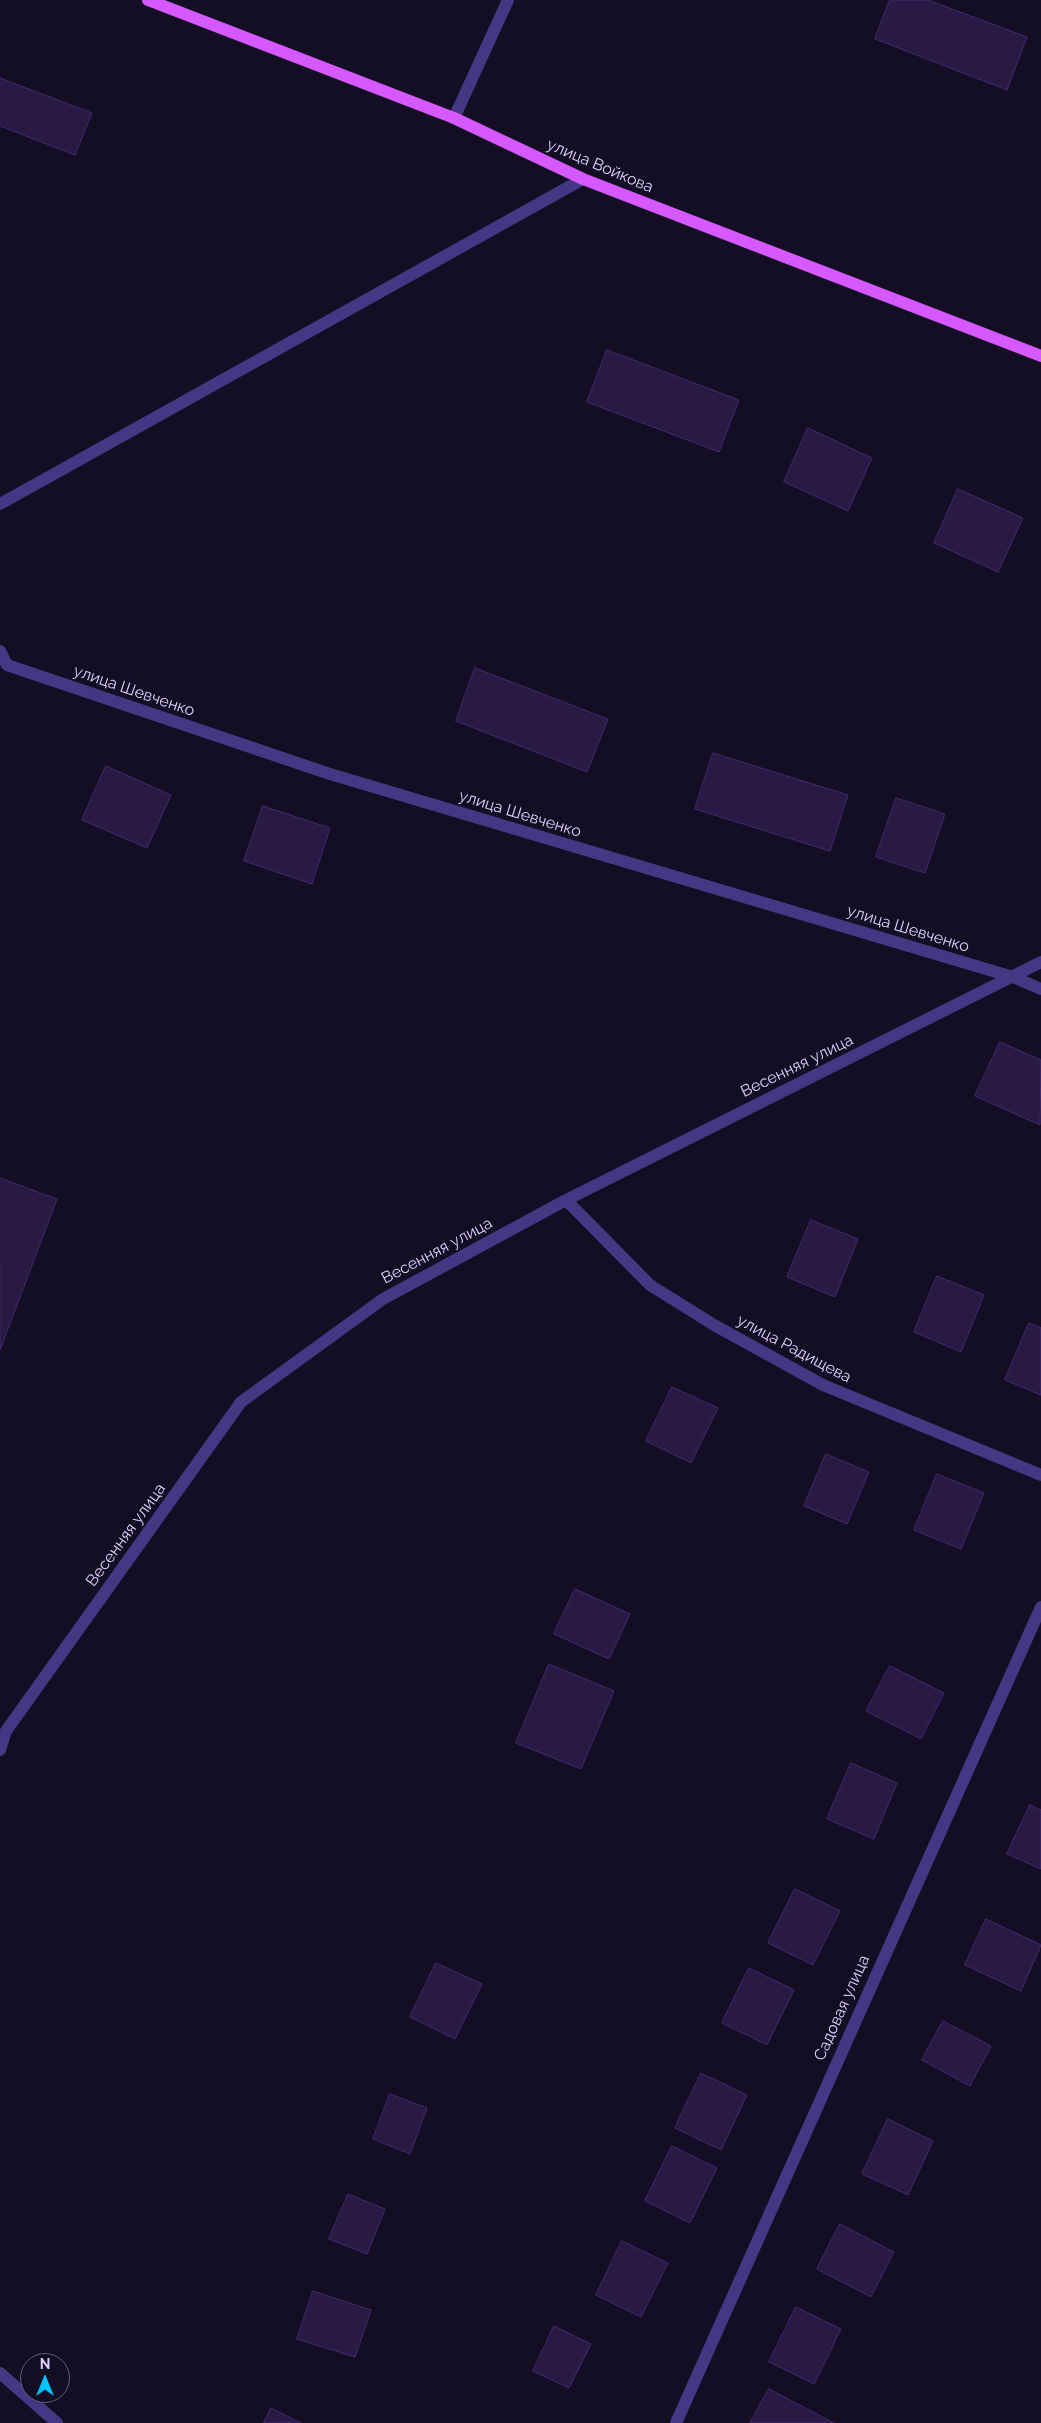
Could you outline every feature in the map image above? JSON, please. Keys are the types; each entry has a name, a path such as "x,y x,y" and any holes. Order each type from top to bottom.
{"main road":[{"name":"улица Войкова","path":"148,0 454,118 583,179 1041,356"}],"street":[{"path":"454,118 508,0"},
{"path":"0,504 583,179"},
{"name":"улица Шевченко","path":"0,651 7,665 330,774 1013,977 1041,989"},
{"name":"Весенняя улица","path":"0,1750 6,1731 241,1402 383,1299 566,1200 1041,962"},
{"name":"улица Радищева","path":"566,1200 650,1285 714,1325 823,1385 1041,1476"},
{"name":"Садовая улица","path":"676,2423 1041,1607"},
{"path":"0,2373 57,2423"}],"building":[{"path":"890,0 928,0 1027,37 1007,90 875,39"},
{"path":"0,78 92,113 75,155 0,126"},
{"path":"607,350 739,400 719,452 587,402"},
{"path":"808,428 872,458 848,511 784,482"},
{"path":"958,489 1023,518 998,572 934,543"},
{"path":"475,668 608,719 587,772 456,721"},
{"path":"713,753 848,795 830,851 695,809"},
{"path":"106,766 171,795 147,848 82,820"},
{"path":"896,798 945,814 925,873 876,857"},
{"path":"263,806 330,828 312,884 244,861"},
{"path":"1000,1042 1041,1060 1040,1125 975,1096"},
{"path":"0,1178 57,1199 0,1350"},
{"path":"811,1220 858,1239 835,1297 787,1277"},
{"path":"937,1276 984,1295 961,1352 914,1332"},
{"path":"1029,1323 1041,1328 1041,1395 1005,1380"},
{"path":"672,1387 718,1408 691,1463 646,1441"},
{"path":"826,1454 869,1472 847,1524 804,1506"},
{"path":"937,1474 984,1493 961,1549 914,1530"},
{"path":"575,1589 630,1614 609,1659 554,1634"},
{"path":"549,1664 614,1691 581,1769 516,1743"},
{"path":"890,1666 944,1693 921,1739 866,1711"},
{"path":"851,1763 897,1783 874,1839 827,1819"},
{"path":"1030,1805 1041,1810 1041,1869 1007,1854"},
{"path":"795,1889 840,1911 813,1965 768,1943"},
{"path":"986,1919 1041,1945 1021,1991 965,1965"},
{"path":"436,1963 482,1984 455,2039 410,2017"},
{"path":"749,1968 794,1990 767,2045 722,2023"},
{"path":"943,2021 991,2046 970,2086 922,2060"},
{"path":"701,2073 747,2095 721,2150 675,2128"},
{"path":"390,2094 427,2108 410,2154 373,2139"},
{"path":"888,2119 933,2141 908,2195 862,2174"},
{"path":"672,2146 717,2168 690,2223 645,2201"},
{"path":"348,2194 385,2209 367,2254 329,2239"},
{"path":"840,2224 894,2252 871,2297 817,2269"},
{"path":"622,2241 668,2263 641,2317 596,2295"},
{"path":"313,2291 371,2310 355,2357 297,2339"},
{"path":"796,2307 841,2329 814,2384 769,2362"},
{"path":"554,2326 591,2344 569,2388 533,2371"},
{"path":"769,2389 834,2423 750,2423"},
{"path":"271,2408 301,2423 264,2423"}]}
